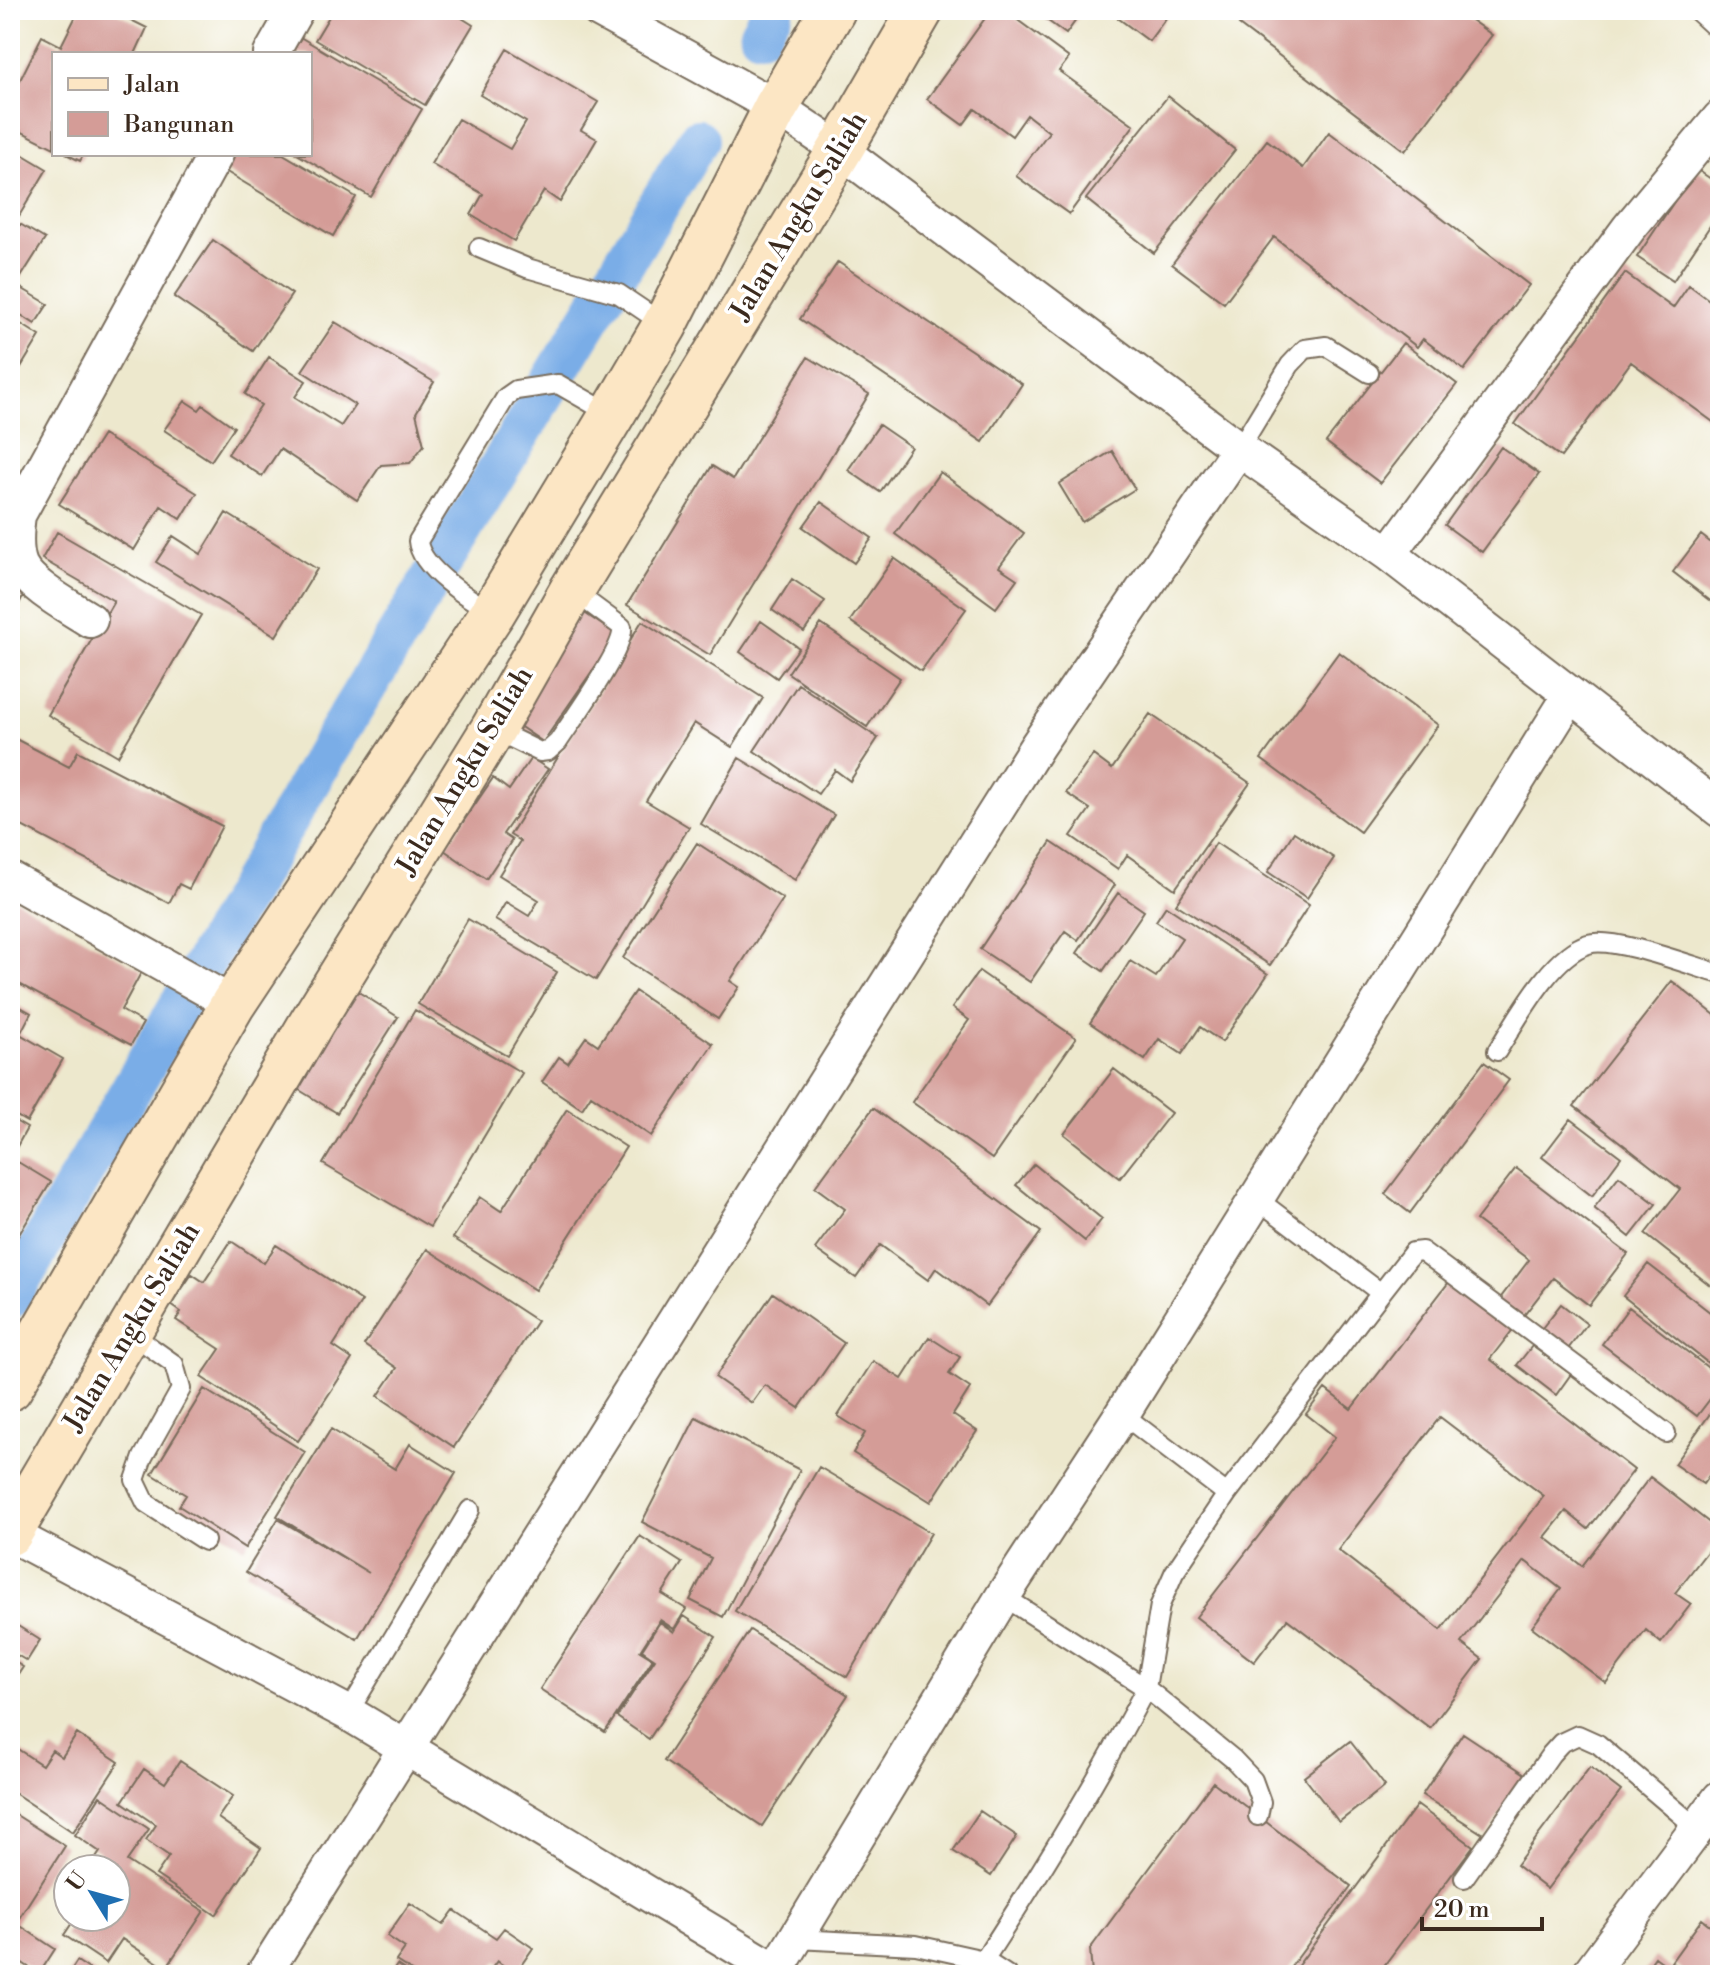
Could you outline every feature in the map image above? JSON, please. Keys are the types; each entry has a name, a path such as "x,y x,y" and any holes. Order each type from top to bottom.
{"main road":[{"path":"10,1388 226,1000 486,608 656,320 833,10"},
{"name":"Jalan Angku Saliah","path":"10,1533 312,1022 493,729 572,590 840,150 921,10"}],"street":[{"path":"272,52 296,10"},
{"path":"599,10 776,107 840,150 1239,449 1389,554 1720,810"},
{"path":"1389,554 1629,228 1720,118"},
{"path":"90,620 35,583 20,565 14,514 215,156"},
{"path":"263,1975 403,1748 1029,759 1239,449"},
{"path":"10,1533 348,1713 780,1973 796,1939 1003,1596 1122,1414 1570,696"},
{"path":"10,879 226,1000"},
{"path":"1588,1975 1720,1798"}],"lane":[{"path":"1696,10 1720,32"},
{"path":"479,248 527,268 619,294 656,320"},
{"path":"1239,449 1290,365 1305,349 1326,346 1369,373"},
{"path":"486,608 447,580 419,551 418,541 506,397 516,390 558,384 602,410"},
{"path":"493,729 540,752 548,751 558,742 609,662 623,637 622,627 572,590"},
{"path":"1497,1051 1564,957 1589,943 1616,945 1720,974"},
{"path":"1257,1199 1381,1293"},
{"path":"984,1960 1104,1769 1146,1688 1160,1605 1174,1573 1227,1494 1413,1252 1422,1251 1666,1433"},
{"path":"129,1332 174,1364 181,1389 143,1457 135,1480 146,1503 205,1541"},
{"path":"1122,1414 1227,1494"},
{"path":"348,1713 470,1510"},
{"path":"1003,1596 1146,1688 1233,1759 1253,1780 1261,1802 1258,1816"},
{"path":"1464,1878 1551,1754 1561,1743 1578,1735 1598,1744 1698,1829"},
{"path":"796,1939 916,1945 984,1960 1007,1975"}],"building":[{"path":"79,10 111,10 147,28 136,52 52,52 52,147 10,126 10,100 42,36 61,46"},
{"path":"333,10 449,10 473,25 425,105 315,40"},
{"path":"991,10 1004,10 1069,58 1059,71 1134,125 1069,214 1016,176 1049,132 1027,115 1012,136 975,109 963,125 927,99"},
{"path":"1033,10 1083,10 1066,34"},
{"path":"1107,10 1172,10 1149,41"},
{"path":"1250,10 1468,10 1464,15 1492,35 1405,151 1239,25"},
{"path":"300,37 422,109 371,197 300,156 312,156 312,52 291,52"},
{"path":"507,49 598,102 581,130 597,139 560,202 544,191 514,241 471,215 483,194 431,164 458,119 510,149 526,122 480,95"},
{"path":"1168,96 1235,150 1154,253 1086,199"},
{"path":"1329,132 1529,285 1464,370 1423,339 1417,347 1274,237 1224,303 1172,264 1267,140 1303,168"},
{"path":"10,147 47,169 19,216 10,211"},
{"path":"221,156 286,156 356,197 333,236 215,165"},
{"path":"1696,169 1720,185 1720,211 1673,281 1637,257"},
{"path":"20,224 45,239 16,285 48,304 35,324 10,308 10,241"},
{"path":"213,240 292,294 253,351 174,297"},
{"path":"838,262 1022,384 983,442 800,319"},
{"path":"1625,273 1673,308 1689,285 1720,308 1720,427 1631,362 1561,457 1515,424"},
{"path":"10,317 40,336 10,385"},
{"path":"335,322 434,382 416,413 424,445 410,463 381,465 357,500 280,449 262,476 228,454 261,405 245,394 269,357 306,381 295,397 341,426 355,405 302,371"},
{"path":"1403,343 1457,384 1380,483 1326,442"},
{"path":"808,357 869,394 710,655 627,605 712,466 733,479"},
{"path":"185,401 199,410 203,405 234,427 211,461 164,430"},
{"path":"879,425 911,447 880,492 848,470"},
{"path":"103,435 197,493 181,519 161,506 134,550 59,504"},
{"path":"1501,447 1539,474 1482,552 1445,525"},
{"path":"1112,451 1135,489 1082,522 1059,484"},
{"path":"940,472 1024,533 999,567 1017,579 996,608 895,534"},
{"path":"821,502 872,538 854,563 803,527"},
{"path":"226,513 317,569 276,636 156,562 173,536 201,554"},
{"path":"57,532 201,615 118,756 48,715 114,601 42,559"},
{"path":"1701,535 1720,550 1720,594 1713,603 1673,572"},
{"path":"894,558 966,609 921,671 850,621"},
{"path":"10,579 27,588 13,616 19,619 10,636"},
{"path":"792,579 825,601 804,632 772,610"},
{"path":"580,610 617,635 543,742 506,717"},
{"path":"642,621 763,698 732,747 694,723 646,801 689,827 596,980 495,920 506,902 529,916 539,900 499,875 520,841 510,835"},
{"path":"761,621 799,648 777,678 740,652"},
{"path":"821,624 900,678 867,727 788,673"},
{"path":"1339,652 1438,725 1360,832 1261,759"},
{"path":"798,684 878,738 850,781 835,770 818,794 754,751"},
{"path":"1150,714 1250,783 1175,889 1127,855 1118,869 1071,836 1090,809 1066,793 1093,755 1112,769"},
{"path":"10,736 69,767 78,751 222,826 189,889 179,884 169,903 10,820"},
{"path":"531,758 548,769 503,834 512,840 486,879 444,850 493,778 509,790"},
{"path":"739,758 834,815 795,880 701,824"},
{"path":"1294,832 1334,858 1307,898 1268,872"},
{"path":"1051,842 1115,885 1078,940 1065,931 1030,982 980,949"},
{"path":"697,843 783,899 730,981 739,987 718,1019 623,958"},
{"path":"1216,843 1309,905 1270,965 1176,904"},
{"path":"1118,893 1144,911 1103,971 1077,953"},
{"path":"10,897 142,971 121,1010 143,1023 131,1045 10,979"},
{"path":"1166,906 1268,974 1222,1042 1200,1027 1182,1054 1159,1039 1145,1060 1090,1023 1130,961 1156,977 1182,938 1156,921"},
{"path":"468,919 557,972 507,1056 418,1004"},
{"path":"979,971 1076,1038 992,1159 912,1102 969,1020 952,1008"},
{"path":"1672,981 1720,1019 1720,1293 1645,1234 1680,1189 1574,1106"},
{"path":"357,991 398,1017 337,1113 296,1088"},
{"path":"635,991 713,1044 651,1136 591,1095 582,1109 542,1082 559,1057 568,1063 586,1037 598,1045"},
{"path":"10,1001 31,1013 20,1034 63,1059 27,1122 10,1112"},
{"path":"415,1010 522,1073 430,1227 323,1164"},
{"path":"1484,1062 1509,1080 1410,1213 1385,1194"},
{"path":"1114,1069 1171,1113 1120,1178 1064,1134"},
{"path":"873,1108 1041,1232 987,1306 936,1268 928,1280 880,1245 856,1278 815,1249 845,1209 815,1187"},
{"path":"567,1109 626,1147 535,1290 453,1238 480,1197 501,1211"},
{"path":"10,1118 27,1128 10,1159"},
{"path":"1571,1119 1621,1157 1592,1196 1542,1157"},
{"path":"18,1162 51,1182 15,1241 10,1239 10,1175"},
{"path":"1034,1164 1102,1219 1085,1241 1016,1185"},
{"path":"1516,1168 1628,1254 1589,1305 1553,1278 1490,1359 1634,1470 1588,1529 1566,1511 1545,1537 1582,1566 1650,1477 1720,1531 1720,1535 1675,1593 1691,1604 1661,1643 1646,1630 1606,1683 1532,1627 1561,1589 1525,1561 1461,1643 1482,1659 1430,1728 1287,1619 1254,1662 1196,1617 1335,1437 1306,1414 1325,1389 1351,1409 1449,1282 1489,1313 1529,1260 1476,1220","holes":["1440,1417 1544,1496 1441,1630 1338,1550"]},
{"path":"1619,1176 1656,1204 1630,1237 1594,1208"},
{"path":"231,1241 264,1263 276,1245 362,1301 333,1346 352,1359 298,1441 201,1377 220,1349 176,1320 181,1312 171,1305 192,1274 204,1282"},
{"path":"427,1249 537,1321 454,1447 378,1396 397,1368 364,1345"},
{"path":"1648,1264 1720,1320 1720,1348 1708,1363 1623,1296"},
{"path":"773,1293 844,1343 799,1408 765,1385 752,1403 715,1377"},
{"path":"1561,1304 1587,1324 1565,1353 1539,1332"},
{"path":"1629,1307 1720,1377 1720,1386 1697,1416 1602,1344"},
{"path":"929,1337 960,1357 949,1374 970,1388 953,1415 977,1431 931,1502 853,1453 865,1433 838,1416 873,1361 902,1379"},
{"path":"1532,1346 1571,1374 1556,1395 1517,1365"},
{"path":"204,1389 305,1452 245,1548 179,1506 186,1495 152,1474"},
{"path":"1712,1411 1720,1417 1720,1460 1703,1484 1674,1464"},
{"path":"696,1417 800,1470 723,1617 690,1600 711,1558 642,1522"},
{"path":"331,1429 395,1469 410,1444 456,1473 357,1639 246,1572 278,1519 369,1573 277,1516"},
{"path":"819,1467 931,1533 847,1677 735,1611"},
{"path":"640,1536 682,1563 662,1594 686,1609 674,1629 660,1620 640,1651 653,1659 605,1732 540,1689"},
{"path":"684,1616 716,1637 649,1739 617,1717 655,1659 642,1650 660,1622 674,1632"},
{"path":"10,1621 40,1640 27,1661 10,1651"},
{"path":"750,1630 848,1695 762,1826 664,1761"},
{"path":"10,1659 23,1667 10,1687"},
{"path":"1463,1733 1525,1774 1486,1836 1422,1795"},
{"path":"77,1734 119,1762 73,1832 10,1790 10,1744 42,1765 52,1750 62,1757"},
{"path":"1350,1741 1385,1786 1339,1822 1304,1777"},
{"path":"180,1761 233,1796 218,1818 261,1848 216,1915 156,1875 169,1856 146,1840 156,1825 122,1802 144,1769 165,1783"},
{"path":"1590,1767 1621,1791 1547,1889 1516,1865"},
{"path":"1213,1782 1351,1886 1285,1975 1092,1975 1090,1949"},
{"path":"100,1796 149,1829 132,1854 99,1853 75,1835"},
{"path":"1417,1805 1473,1846 1377,1975 1291,1975"},
{"path":"10,1811 65,1846 61,1853 52,1853 52,1866 16,1923 55,1949 39,1974 15,1958 10,1965"},
{"path":"980,1811 1017,1836 991,1876 953,1851"},
{"path":"132,1864 204,1911 166,1968 122,1939 106,1963 64,1935 132,1933"},
{"path":"410,1903 443,1925 454,1910 496,1938 504,1928 533,1948 515,1974 497,1961 487,1975 418,1975 396,1961 405,1948 387,1936"},
{"path":"1702,1919 1720,1933 1720,1975 1689,1975 1671,1962"},
{"path":"1655,1957 1680,1975 1642,1975"},
{"path":"77,1961 98,1975 68,1975"},
{"path":"397,1965 412,1975 390,1975"}],"waterway":[{"path":"760,33 773,10"},
{"path":"10,1298 332,743 698,140"}]}
